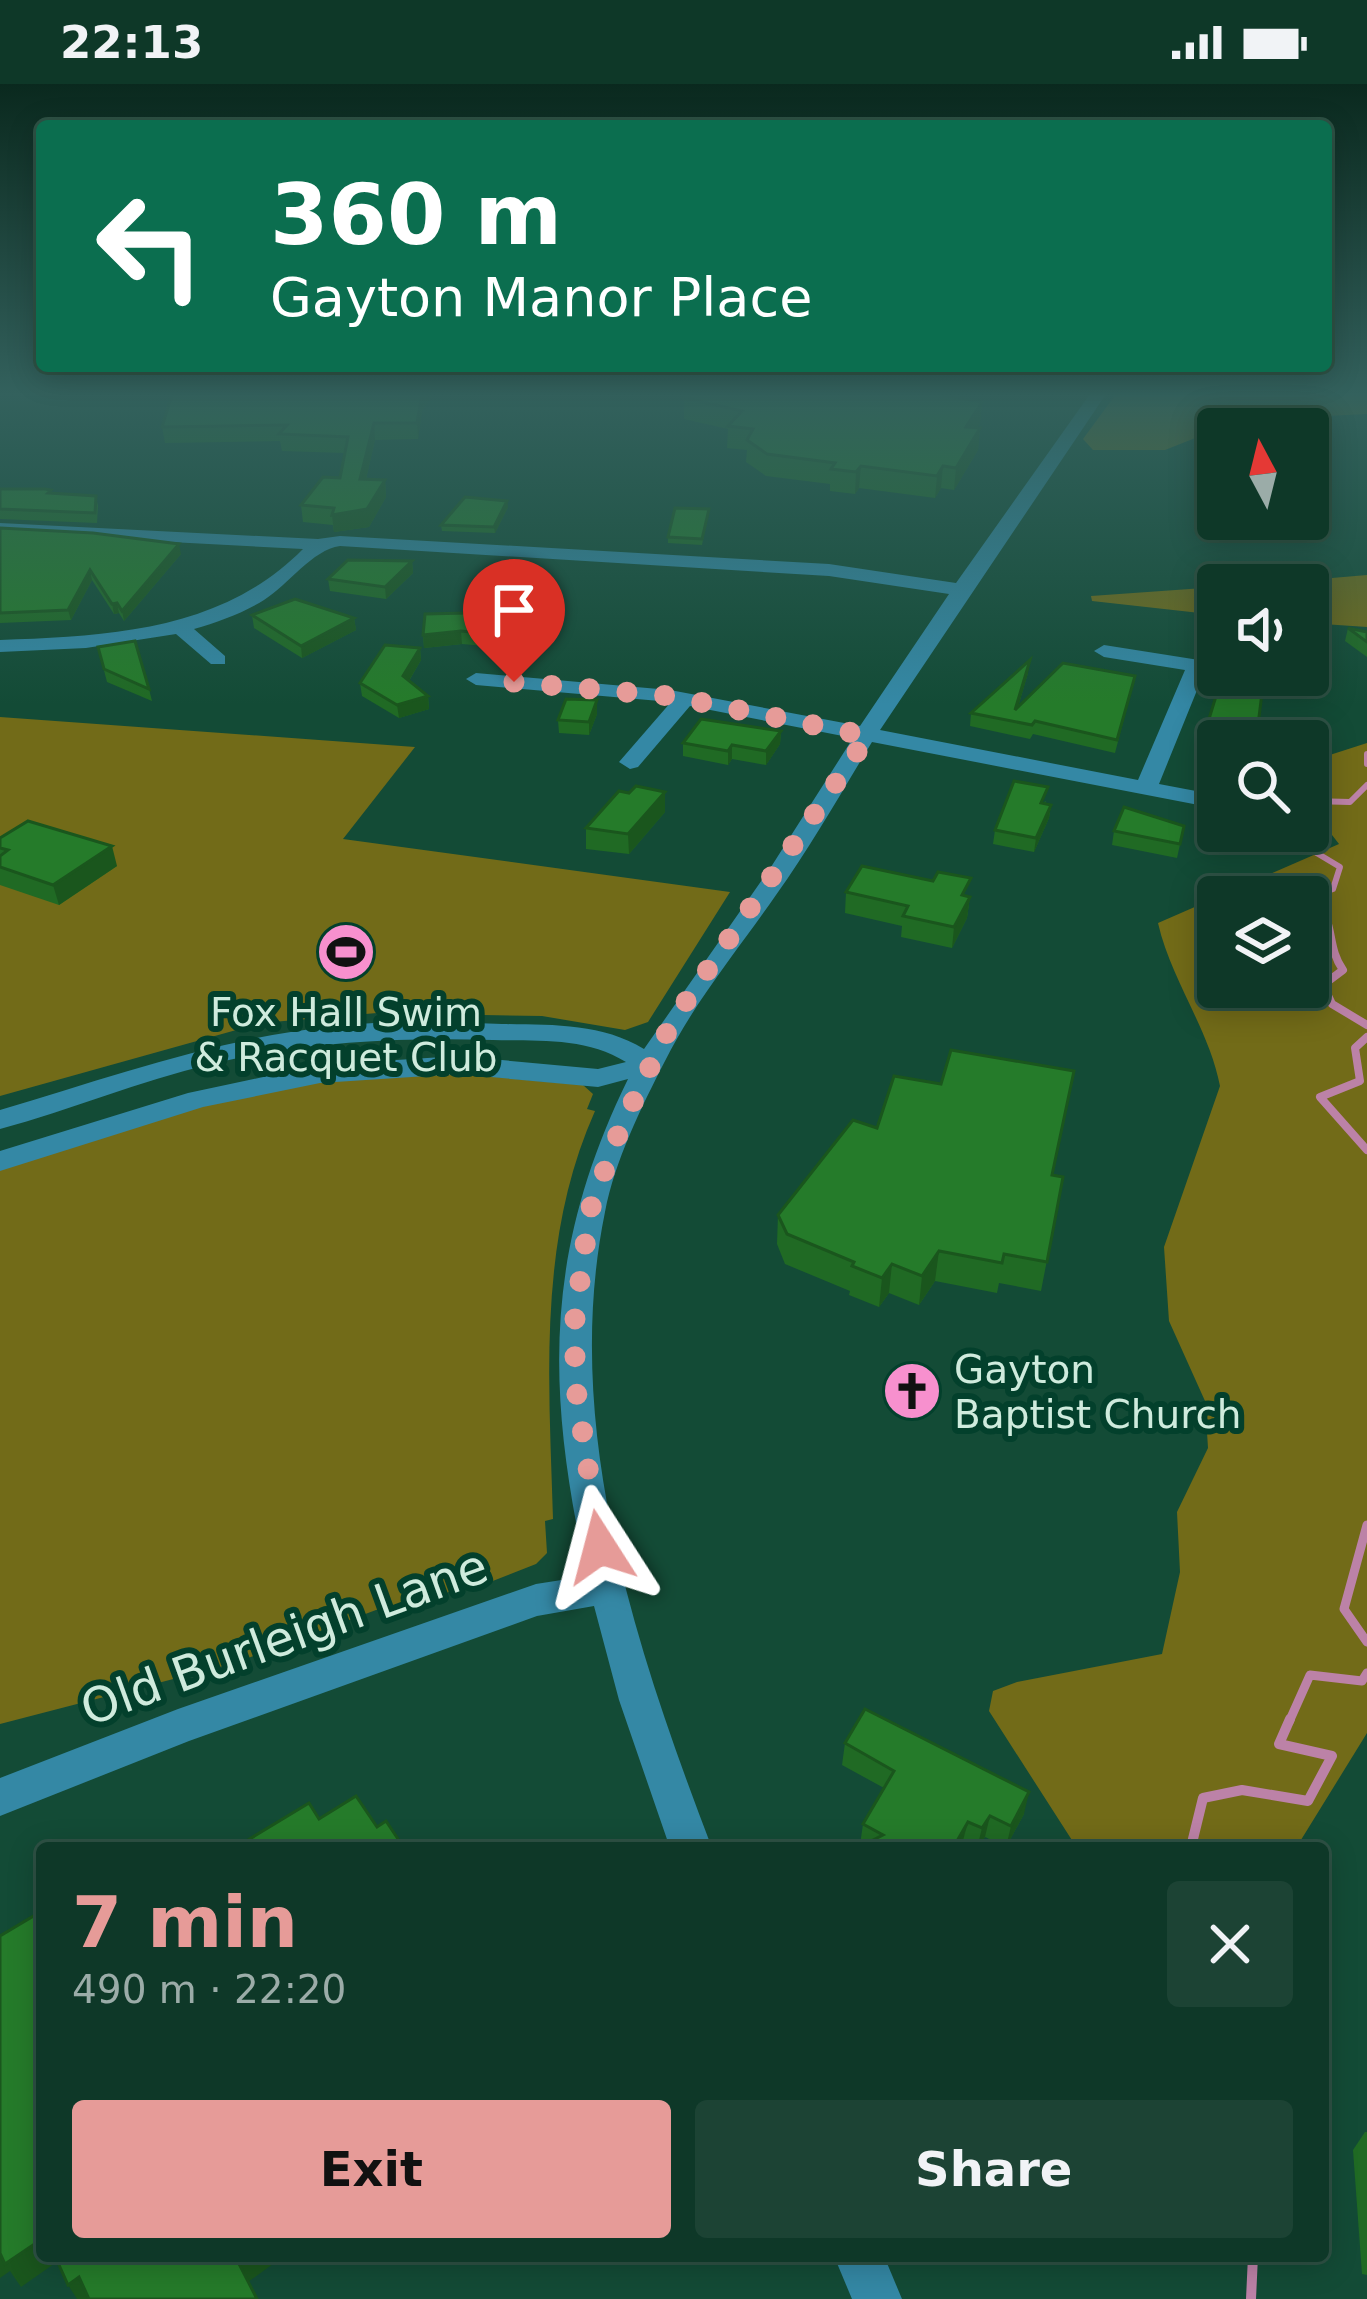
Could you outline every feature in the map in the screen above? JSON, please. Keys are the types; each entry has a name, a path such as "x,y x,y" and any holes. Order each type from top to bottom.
{"street":[{"path":"690,1842 639,1704 606,1589 575,1382 575,1317 590,1210 672,1022 1027,497"},
{"path":"0,528 318,544 331,550 830,580 960,595"},
{"path":"0,646 88,643 180,627 268,593 289,578 318,544"},
{"path":"180,627 218,660"},
{"path":"1104,652 1197,665"},
{"path":"476,679 686,699 1197,798"},
{"path":"1146,788 1197,688"},
{"path":"630,762 686,699"},
{"path":"0,1120 205,1057 325,1036 400,1029 565,1034 610,1040 650,1064"},
{"path":"0,1161 199,1099 320,1074 458,1066 598,1078 650,1064"},
{"name":"Old Burleigh Lane","path":"0,1797 178,1727 536,1600 606,1589"},
{"path":"863,2262 878,2299"}],"shaded area":[{"path":"1367,575 1367,627 1329,624 1329,578"},
{"path":"1197,588 1197,613 1092,601 1091,596"},
{"name":"Fox Hall Swim & Racquet Club","path":"0,717 415,747 343,839 730,892 648,1022 625,1030 542,1016 377,1013 261,1023 0,1096"},
{"path":"1367,743 1367,1733 1300,1842 1073,1842 989,1711 993,1691 1017,1682 1162,1654 1180,1572 1177,1512 1208,1448 1205,1401 1169,1321 1164,1247 1220,1086 1208,1044 1158,923 1197,906 1197,1008 1329,1008 1329,876 1266,876 1339,844 1329,831 1329,755"},
{"path":"430,1071 583,1085 593,1094 587,1109 595,1111 576,1160 555,1261 549,1364 553,1519 545,1521 547,1553 536,1564 480,1586 481,1566 447,1593 376,1610 235,1663 0,1724 0,1167 197,1104 310,1081"}],"building":[{"path":"0,497 96,497 95,513 0,509"},
{"path":"307,497 374,497 367,509 332,515 334,508 301,505"},
{"path":"465,497 507,501 494,527 441,525"},
{"path":"675,508 709,509 702,539 668,537"},
{"path":"0,528 179,544 122,611 90,570 68,610 0,613"},
{"path":"348,560 412,561 385,587 328,579"},
{"path":"295,599 354,618 301,646 252,615"},
{"path":"552,611 540,639 461,631 423,635 425,614"},
{"path":"1348,628 1367,632 1367,642"},
{"path":"135,641 149,689 104,669 98,647"},
{"path":"385,645 420,648 403,676 428,696 397,705 360,683"},
{"path":"1030,660 1015,710 1063,663 1135,676 1117,740 1035,721 1032,725 971,713"},
{"path":"1216,696 1262,696 1259,720 1209,720"},
{"path":"566,699 597,700 589,722 558,720"},
{"path":"701,719 781,731 766,751 732,745 728,751 683,743"},
{"path":"1014,781 1048,787 1041,803 1051,805 1036,838 995,830"},
{"path":"636,786 665,792 628,834 586,828 619,791 629,793"},
{"path":"1124,807 1184,826 1180,844 1114,831"},
{"path":"28,821 112,846 53,885 0,867 0,856 8,850 0,848 0,838"},
{"path":"862,866 933,881 938,872 971,878 962,895 970,897 954,927 903,916 908,906 846,892"},
{"path":"951,1050 1074,1071 1052,1175 1063,1177 1047,1262 1004,1254 1002,1263 939,1251 922,1276 892,1264 882,1278 787,1234 778,1215 853,1120 877,1128 894,1076 941,1084"},
{"path":"865,1709 1029,1792 1011,1826 990,1816 982,1828 968,1822 956,1842 869,1842 883,1835 863,1824 894,1771 845,1743"},
{"path":"356,1796 377,1827 386,1821 400,1842 245,1842 309,1803 319,1819"},
{"path":"36,1915 36,2243 5,2264 0,2253 0,1936"},
{"path":"58,2262 238,2262 257,2299 89,2299 79,2277 68,2285"}],"waterway":[{"path":"1367,754 1367,764"},
{"path":"1329,801 1350,802 1367,785"},
{"path":"1315,852 1340,867 1329,890"},
{"path":"1329,928 1343,970 1329,980"},
{"path":"1329,998 1367,1025"},
{"path":"1367,1037 1355,1048 1360,1081 1320,1097 1367,1150"},
{"path":"1367,1525 1344,1609 1367,1642"},
{"path":"1289,1722 1310,1675 1362,1681 1367,1673"},
{"path":"1192,1842 1203,1798 1242,1790 1308,1801 1332,1756 1279,1744 1290,1719"},
{"path":"1251,2299 1253,2262"}],"place":[{"name":"Fox Hall Swim & Racquet Club","path":"346,952"},
{"name":"Gayton Baptist Church","path":"912,1391"}],"route":[{"path":"514,682 670,696 868,736 672,1022 621,1127 590,1210 575,1317 575,1382 600,1547"}]}
